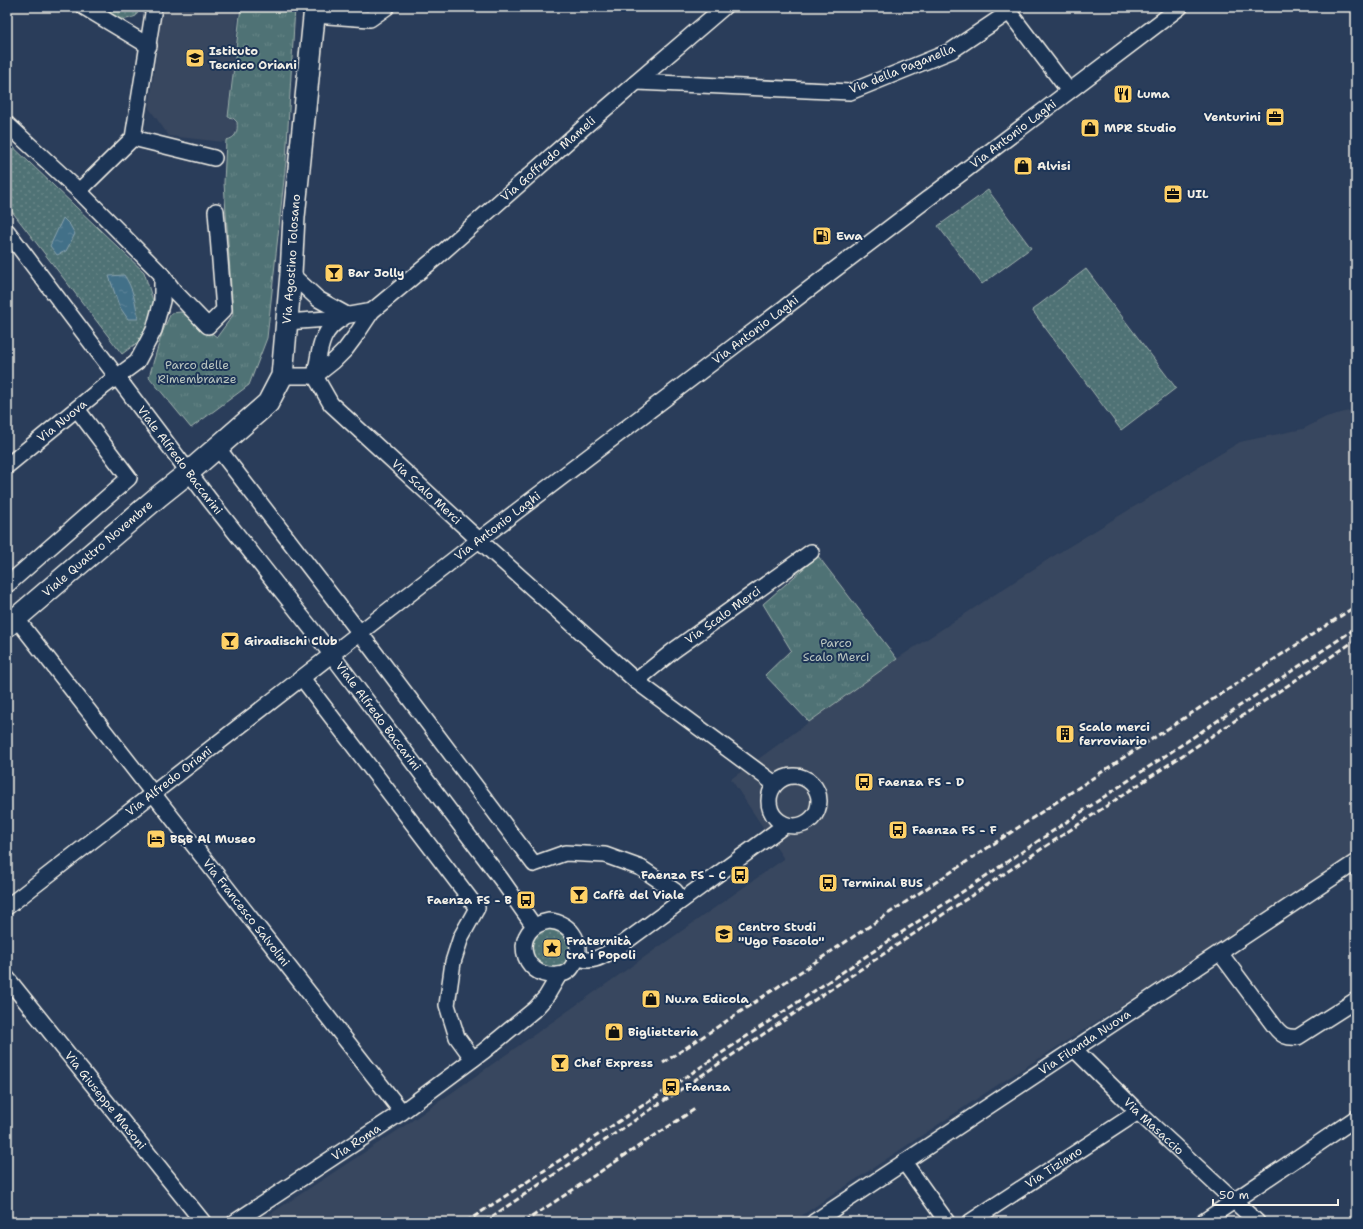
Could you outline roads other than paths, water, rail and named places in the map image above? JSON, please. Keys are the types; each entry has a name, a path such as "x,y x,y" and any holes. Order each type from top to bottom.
{"main road":[{"name":"Via Agostino Tolosano","path":"188,472 268,403 282,376 292,274 299,166 315,11"},
{"name":"Viale Quattro Novembre","path":"11,622 188,472"}],"street":[{"path":"84,7 149,46"},
{"path":"80,192 133,138 149,46 154,7"},
{"path":"315,11 370,19 387,7"},
{"name":"Via Goffredo Mameli","path":"315,376 345,350 372,311 437,257 583,128 724,7"},
{"name":"Via Antonio Laghi","path":"332,655 479,540 1180,7"},
{"name":"Via della Paganella","path":"637,82 850,92 951,51 1008,12 1069,91"},
{"path":"7,124 80,192 162,275 174,291 208,326 224,310 216,211"},
{"path":"133,138 214,158"},
{"name":"Viale Alfredo Baccarini","path":"7,230 188,472 332,655 501,879 535,927"},
{"path":"292,274 318,298 347,315"},
{"path":"117,377 136,362 154,330 162,302 162,275"},
{"path":"287,322 320,320 372,311"},
{"path":"282,376 315,376 323,341 327,331 333,323 347,315"},
{"name":"Via Scalo Merci","path":"315,376 331,404 636,681 775,784"},
{"name":"Via Nuova","path":"7,466 117,377"},
{"path":"7,585 129,478 76,409"},
{"path":"217,448 360,633 534,864 565,853 605,855 641,868 675,891 682,900"},
{"name":"Via Scalo Merci","path":"636,681 673,650 811,552"},
{"name":"Via Francesco Salvolini","path":"11,622 153,794 402,1112"},
{"name":"Via Alfredo Oriani","path":"7,907 332,655"},
{"path":"302,678 477,908 462,937 453,962 448,1005 457,1037 473,1059"},
{"path":"790,776 798,776 807,779 813,784 818,792 818,808 814,816 801,826 793,827 785,825 775,818 769,807 768,799 775,784 790,776"},
{"path":"577,957 585,961 600,958 617,948 785,825"},
{"name":"Via Filanda Nuova","path":"814,1222 1356,862"},
{"path":"555,922 560,923 569,928 574,935 578,949 577,957 570,970 553,976 537,971 529,964 524,952 524,945 535,927 555,922"},
{"path":"1220,953 1275,1027 1281,1034 1289,1037 1298,1037 1356,1000"},
{"name":"Via Roma","path":"235,1222 402,1112 473,1059 534,1009 546,997 559,975"},
{"name":"Via Giuseppe Masoni","path":"7,978 203,1222"},
{"name":"Via Masaccio","path":"1074,1049 1138,1112 1258,1222"},
{"name":"Via Tiziano","path":"970,1222 1138,1112"},
{"path":"1203,1222 1356,1118"},
{"path":"904,1162 947,1222"}],"water":[{"path":"63,218 70,225 75,234 66,251 57,255 50,246"},
{"path":"124,275 134,296 138,319 128,319 119,306 109,276"}],"railway":[{"path":"663,1063 1126,756 1356,606"},
{"path":"466,1222 677,1083 1356,628"},
{"path":"484,1222 1356,640"},
{"path":"524,1222 695,1109"}],"place":[{"name":"Istituto Tecnico Oriani","path":"195,58"},
{"name":"Luma","path":"1123,94"},
{"name":"Venturini","path":"1275,117"},
{"name":"MPR Studio","path":"1090,128"},
{"name":"Alvisi","path":"1023,166"},
{"name":"UIL","path":"1173,194"},
{"name":"Ewa","path":"822,236"},
{"name":"Bar Jolly","path":"334,273"},
{"name":"Giradischi Club","path":"230,641"},
{"name":"Scalo merci ferroviario","path":"1065,734"},
{"name":"Faenza FS - D","path":"864,782"},
{"name":"Faenza FS - F","path":"898,830"},
{"name":"B&B Al Museo","path":"156,839"},
{"name":"Faenza FS - C","path":"740,875"},
{"name":"Terminal BUS","path":"828,883"},
{"name":"Caffè del Viale","path":"579,895"},
{"name":"Faenza FS - B","path":"526,900"},
{"name":"Centro Studi \"Ugo Foscolo\"","path":"724,934"},
{"name":"Fraternità tra i Popoli","path":"552,948"},
{"name":"Nu.ra Edicola","path":"651,999"},
{"name":"Biglietteria","path":"614,1032"},
{"name":"Chef Express","path":"560,1063"},
{"name":"Faenza","path":"671,1087"}],"park label":[{"name":"Parco delle Rimembranze","path":"197,372"},
{"name":"Parco Scalo Merci","path":"836,650"}]}
